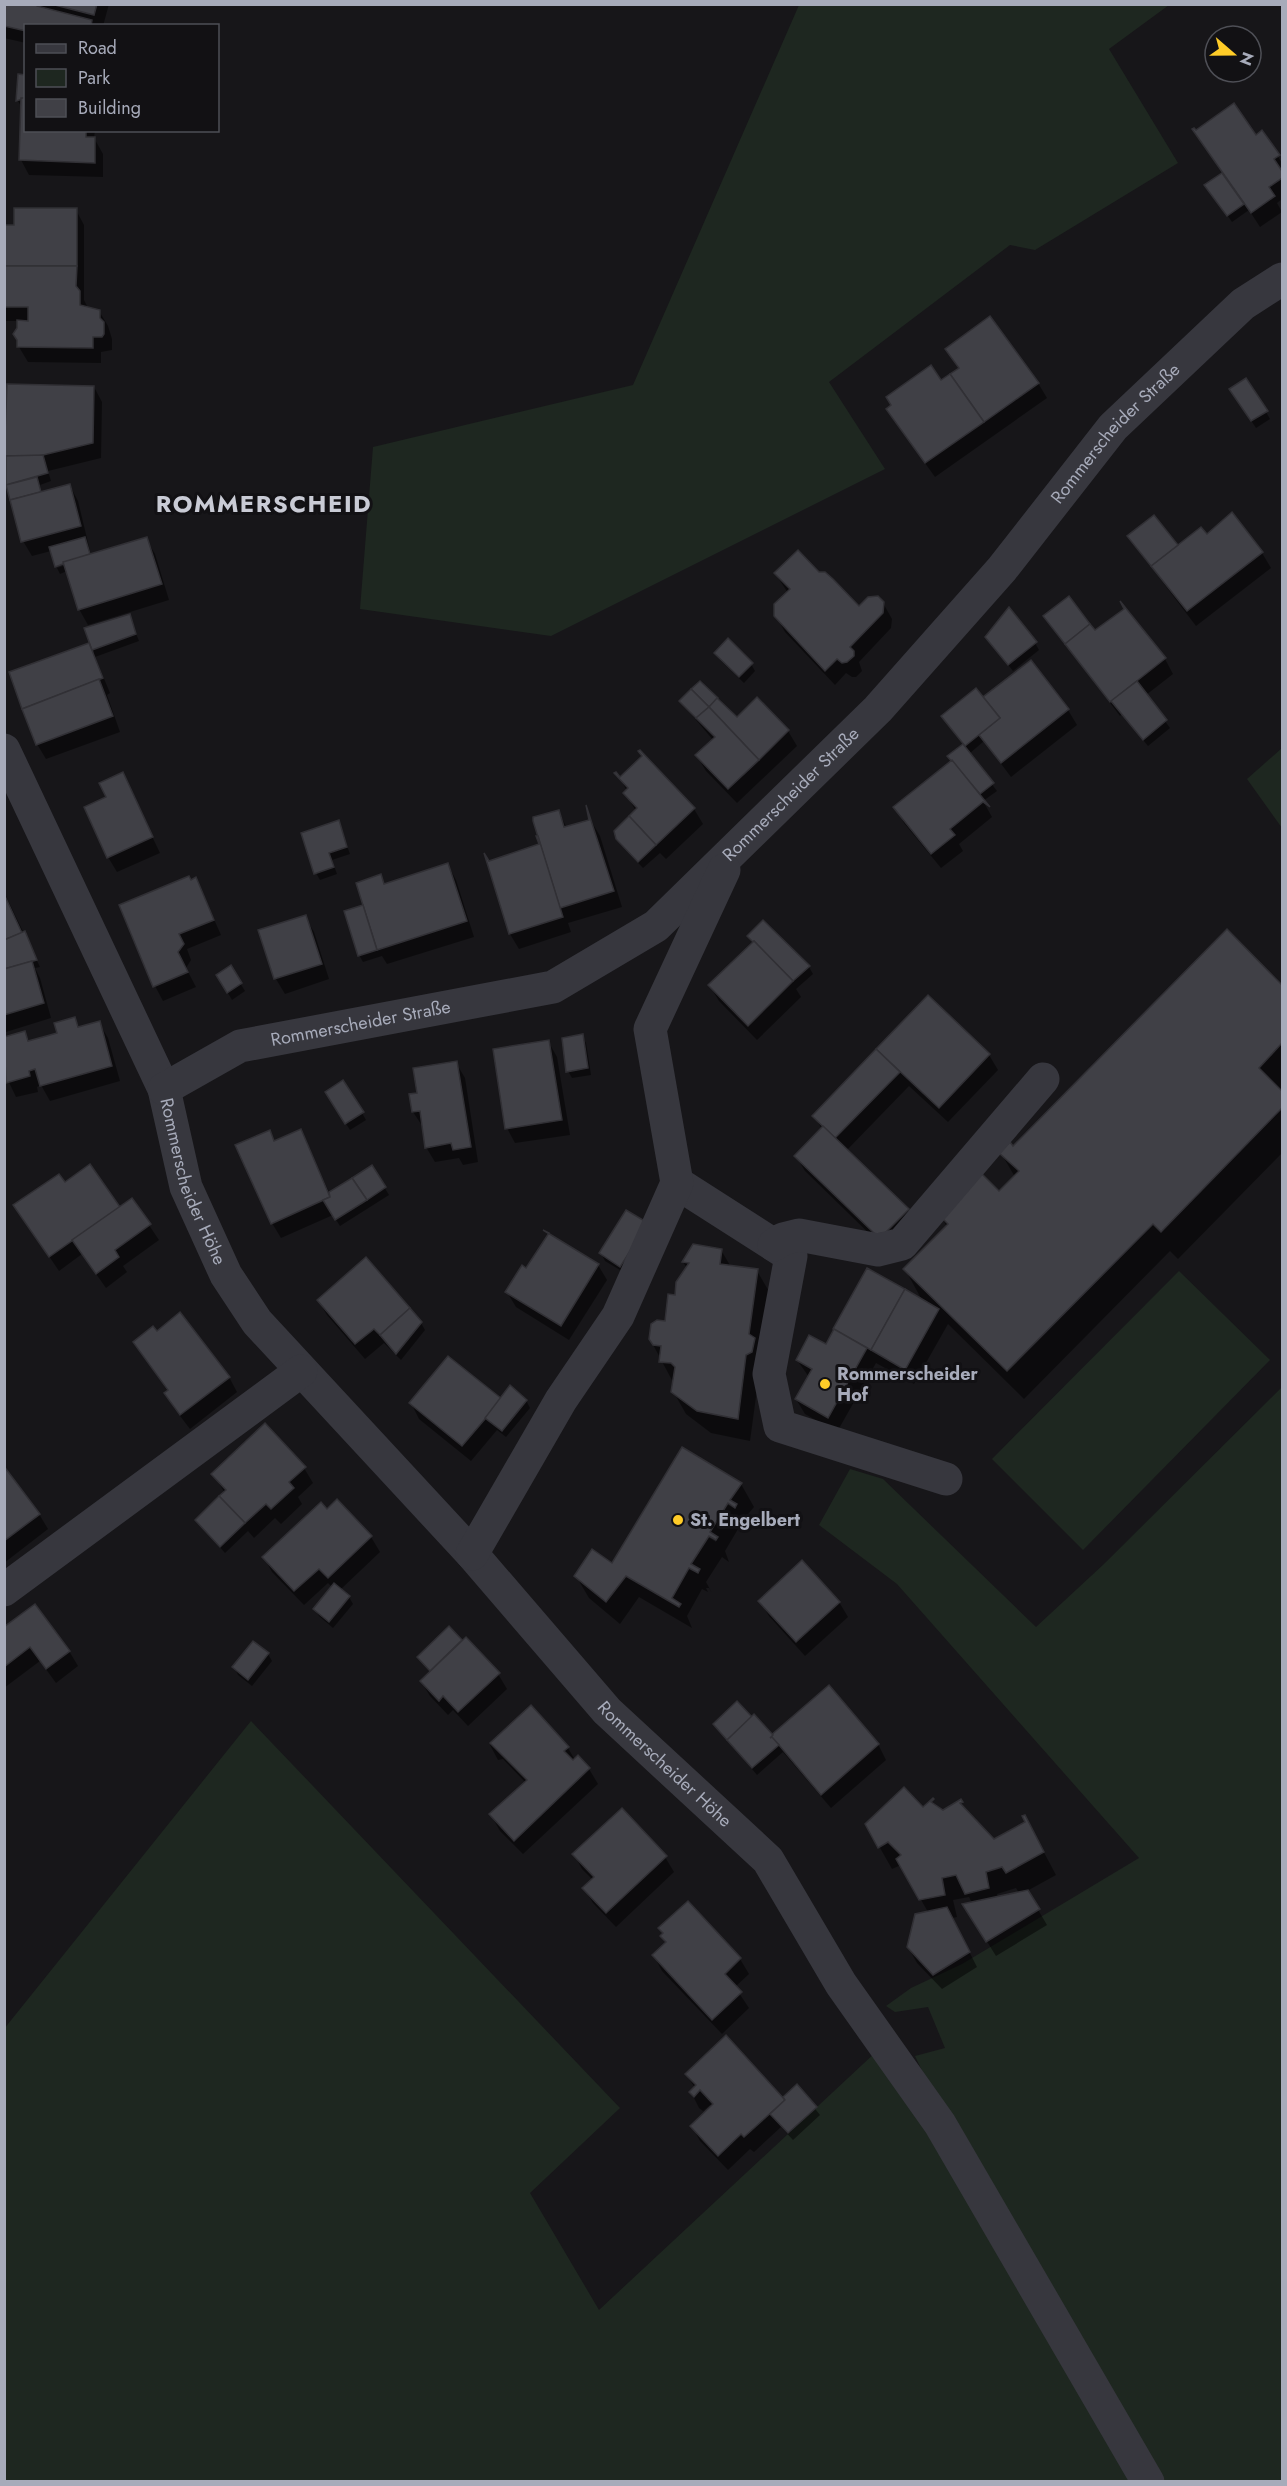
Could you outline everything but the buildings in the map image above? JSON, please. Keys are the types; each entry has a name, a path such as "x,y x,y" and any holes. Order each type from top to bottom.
{"street":[{"name":"Rommerscheider Straße","path":"164,1089 240,1046 553,987 656,926 878,709 1002,569 1113,427 1243,304 1282,279"},
{"name":"Rommerscheider Höhe","path":"4,750 164,1089 186,1187 226,1275 257,1322 472,1554 607,1711 768,1860 841,1984 940,2124 1148,2481"},
{"path":"472,1554 561,1400 618,1316 677,1183 650,1029 731,853"},
{"path":"774,1245 783,1239 799,1235 878,1251 902,1244 1043,1079"},
{"path":"677,1183 791,1256 770,1374 780,1426 946,1479"},
{"path":"4,1590 301,1371"}],"green space":[{"path":"799,5 1169,5 1109,49 1178,163 1035,250 1010,245 829,382 885,469 551,636 360,609 373,447 633,385"},
{"path":"1282,748 1282,828 1247,779"},
{"path":"1179,1271 1270,1360 1083,1550 992,1459"},
{"path":"1282,1387 1282,2481 1165,2481 937,2102 915,2056 945,2048 928,2007 895,2012 886,2006 911,1988 962,1964 1139,1858 897,1584 819,1525 850,1469 883,1479 1036,1627 1104,1564"},
{"path":"251,1721 620,2108 530,2193 599,2310 877,2051 1145,2481 5,2481 4,2029"}],"place":[{"name":"Rommerscheider Hof","path":"825,1384"},
{"name":"St. Engelbert","path":"678,1520"}],"district":[{"name":"ROMMERSCHEID","path":"264,503"}]}
